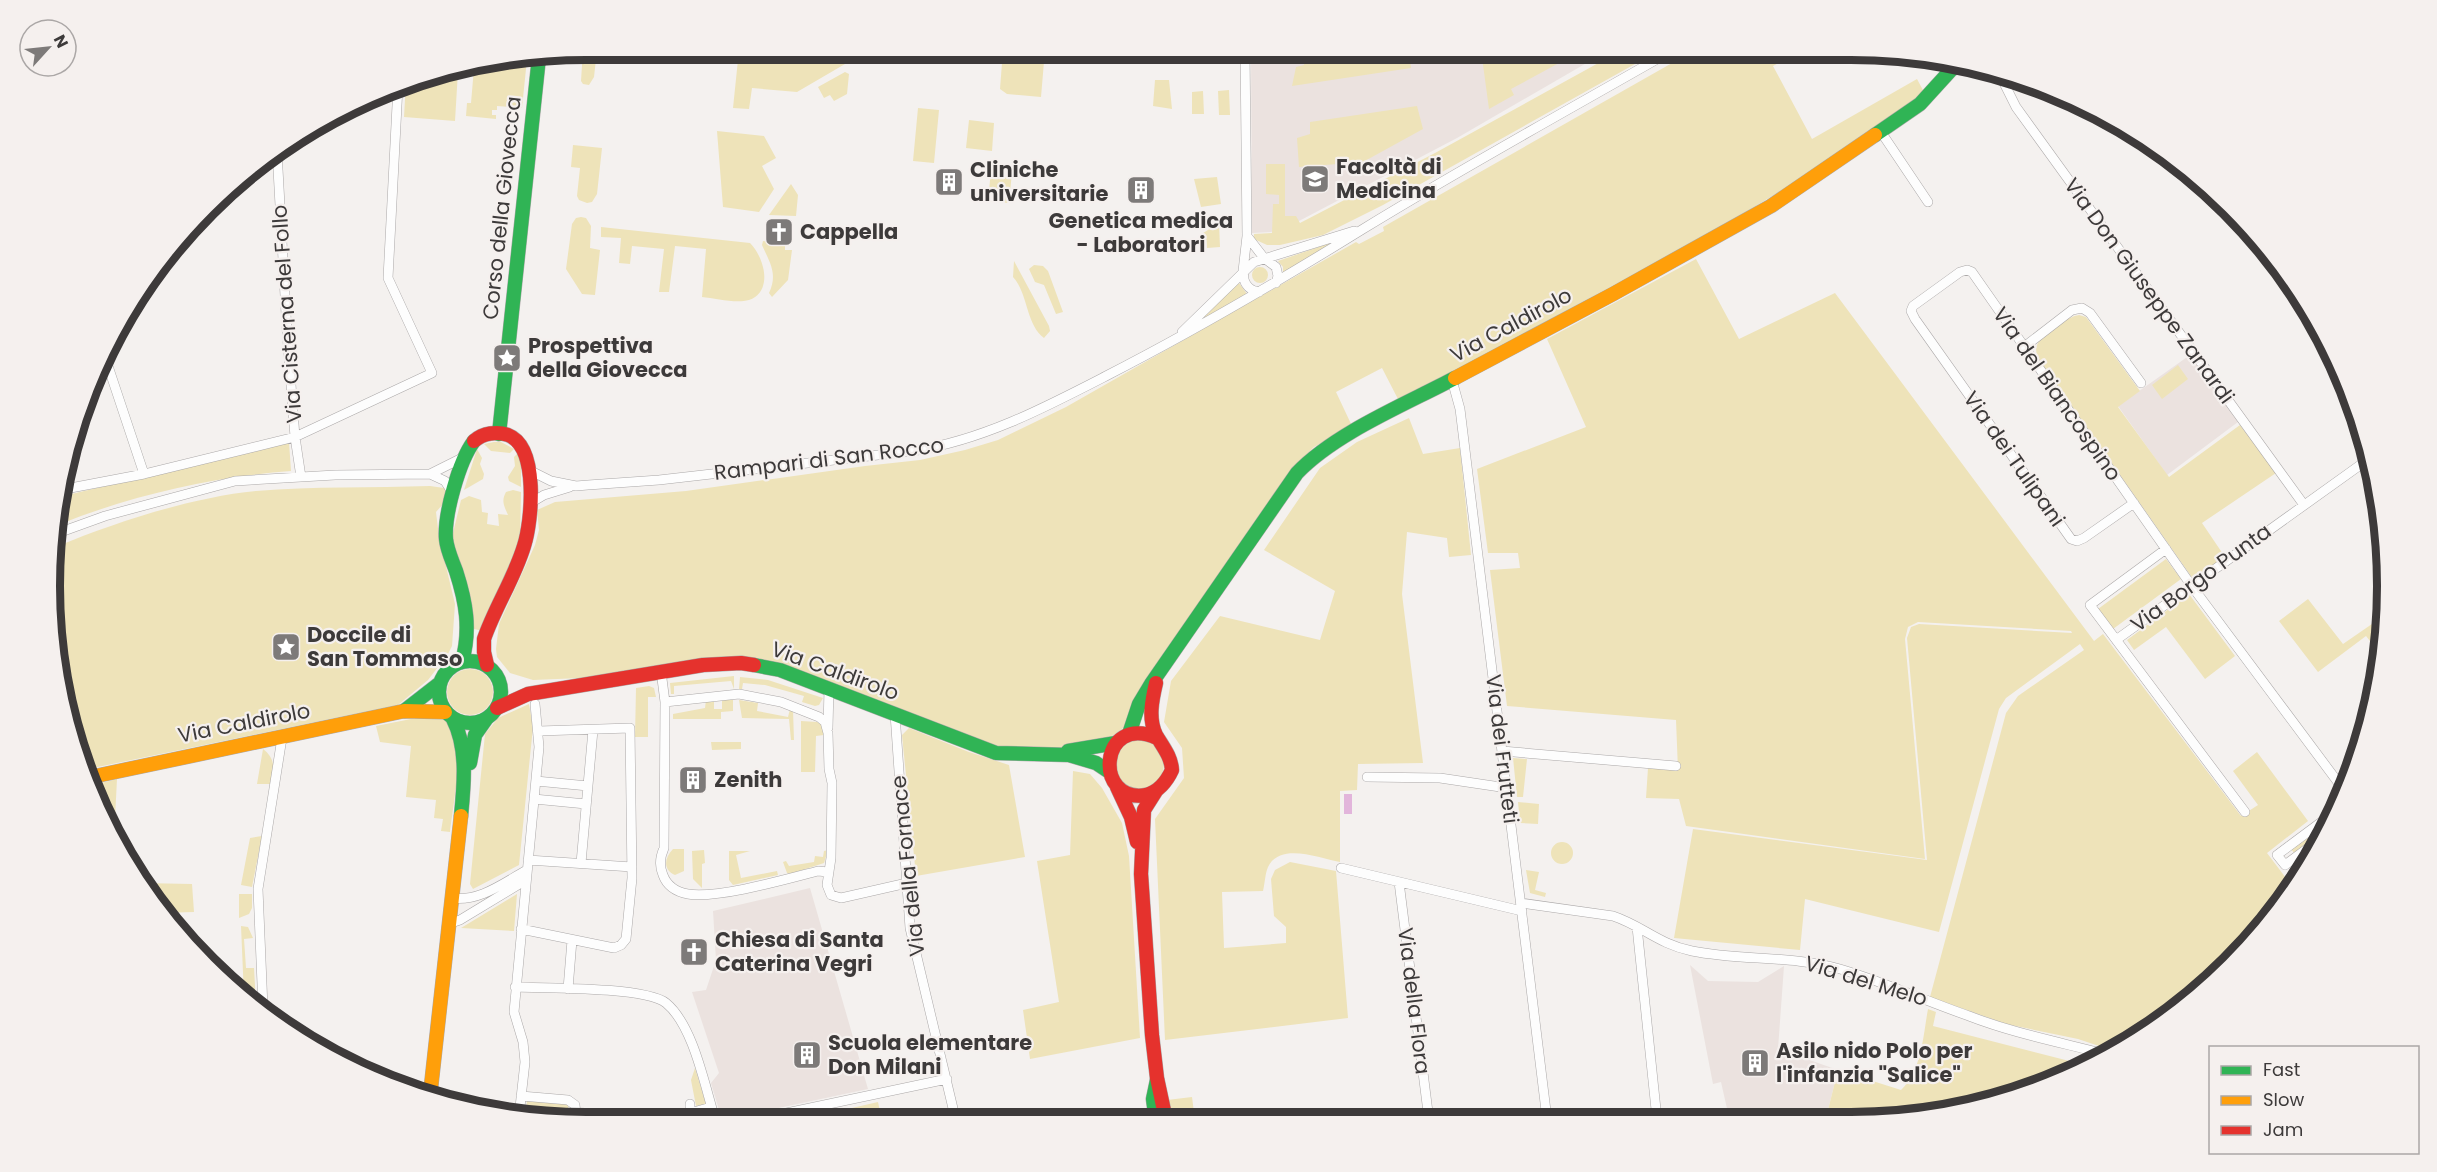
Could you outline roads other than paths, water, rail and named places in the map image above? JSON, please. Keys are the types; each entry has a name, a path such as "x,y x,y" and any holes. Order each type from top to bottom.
{"main road":[{"name":"Corso della Giovecca","path":"499,434 538,63"},
{"name":"Via Caldirolo","path":"1940,82 1945,69"},
{"name":"Via Caldirolo","path":"96,776 404,711 449,716 470,724 492,713 532,699 661,671 718,664 752,664 780,670 996,753 1022,757 1051,755 1116,743 1129,734 1142,699 1162,667 1305,463 1334,441 1748,220 1920,105 1952,70"},
{"path":"487,665 476,661 462,662 469,636 469,625 464,597 446,533 466,456 475,440 487,434 499,434 511,436 523,446 529,470 529,504 524,548 484,638 484,656 487,665 499,681 532,699"},
{"name":"Via Caldirolo","path":"404,711 440,683 447,671 462,662"},
{"name":"Via Caldirolo","path":"1156,791 1165,782 1171,766 1166,748 1157,738 1151,720 1156,683 1162,667"},
{"path":"431,1088 463,794 468,779 475,735 492,713 501,695 499,681"},
{"path":"440,683 439,700 463,739 461,779 463,794"},
{"path":"1129,734 1140,732 1157,738"},
{"path":"1116,743 1108,759 1108,771 1131,817 1141,874"},
{"name":"Via Caldirolo","path":"1051,755 1085,758 1108,771"},
{"path":"1115,785 1134,795 1144,796 1156,791"},
{"path":"1156,791 1144,810 1141,874 1147,979 1157,1078 1157,1112"},
{"path":"1158,1098 1163,1112"}],"street":[{"path":"1245,60 1247,236 1243,270 1246,286 1259,292"},
{"name":"Rampari di San Rocco","path":"529,504 544,495 576,486 702,475 913,451 947,445 988,432 1035,412 1169,343 1276,283 1365,228 1656,60"},
{"name":"Via Don Giuseppe Zanardi","path":"2003,83 2016,107 2304,505"},
{"path":"69,488 144,474 295,437 432,373 388,278 398,95"},
{"path":"1881,132 1928,202"},
{"name":"Via Cisterna del Follo","path":"278,160 295,437 301,477"},
{"name":"Rampari di San Rocco","path":"1169,343 1208,308 1243,270 1264,258 1365,228"},
{"path":"1247,236 1264,258 1275,267 1278,276 1276,283"},
{"name":"Via del Biancospino","path":"1915,319 1911,311 1913,306 1960,272 1967,270 1972,272 2191,585 2339,783"},
{"path":"2024,347 2072,310 2082,308 2090,313 2141,383"},
{"name":"Via dei Tulipani","path":"1915,319 2072,539 2077,541 2084,538 2134,503"},
{"path":"108,366 144,474"},
{"name":"Via dei Frutteti","path":"1452,380 1460,409 1546,1112"},
{"path":"63,531 105,516 213,486 258,479 430,474 466,456"},
{"name":"Via Borgo Punta","path":"2166,549 2090,605 2116,640 2362,464"},
{"name":"Rampari di San Rocco","path":"529,470 541,478 576,486"},
{"path":"430,474 445,481 454,496"},
{"path":"2116,640 2245,812"},
{"path":"661,671 665,702 664,848 660,861 666,882 686,894 709,895 823,870 828,872"},
{"path":"812,714 825,702 829,688"},
{"path":"829,688 829,769 832,783 831,858 827,885 831,896 841,898 907,883"},
{"path":"665,702 739,694 781,702 812,714 825,722 828,733"},
{"path":"520,1107 525,1062 523,1042 514,1018 539,730 532,699"},
{"name":"Via della Fornace","path":"895,714 909,922 954,1112"},
{"path":"521,929 614,948 626,939 632,867 630,728 539,730"},
{"path":"581,863 593,730"},
{"path":"263,1000 258,889 282,738"},
{"path":"1502,751 1676,766"},
{"path":"1367,777 1440,777 1507,788"},
{"path":"536,781 588,786"},
{"path":"534,799 586,804"},
{"path":"2307,849 2285,866 2277,855 2321,822"},
{"path":"451,898 462,899 484,894 528,865 581,863 632,867"},
{"name":"Via del Melo","path":"1341,868 1521,907 1613,916 1637,927 1660,942 1689,951 1710,955 1780,958 1823,964 1873,980 1969,1017 2096,1052"},
{"path":"807,874 815,876 827,885"},
{"path":"448,924 460,920 526,880"},
{"name":"Via della Flora","path":"1399,882 1428,1112"},
{"path":"1637,927 1656,1112"},
{"path":"568,990 572,940"},
{"path":"515,987 617,992 658,998 673,1010 694,1051 713,1112"},
{"path":"791,1112 947,1079"},
{"path":"521,1096 568,1100 575,1106 576,1112"},
{"path":"694,1112 711,1107"}],"place":[{"name":"Facoltà di Medicina","path":"1315,179"},
{"name":"Cliniche universitarie","path":"949,182"},
{"name":"Genetica medica - Laboratori","path":"1141,190"},
{"name":"Cappella","path":"779,232"},
{"name":"Prospettiva della Giovecca","path":"507,358"},
{"name":"Doccile di San Tommaso","path":"286,647"},
{"name":"Zenith","path":"693,780"},
{"name":"Chiesa di Santa Caterina Vegri","path":"694,952"},
{"name":"Scuola elementare Don Milani","path":"807,1055"},
{"name":"Asilo nido Polo per l'infanzia \"Salice\"","path":"1755,1063"}]}
